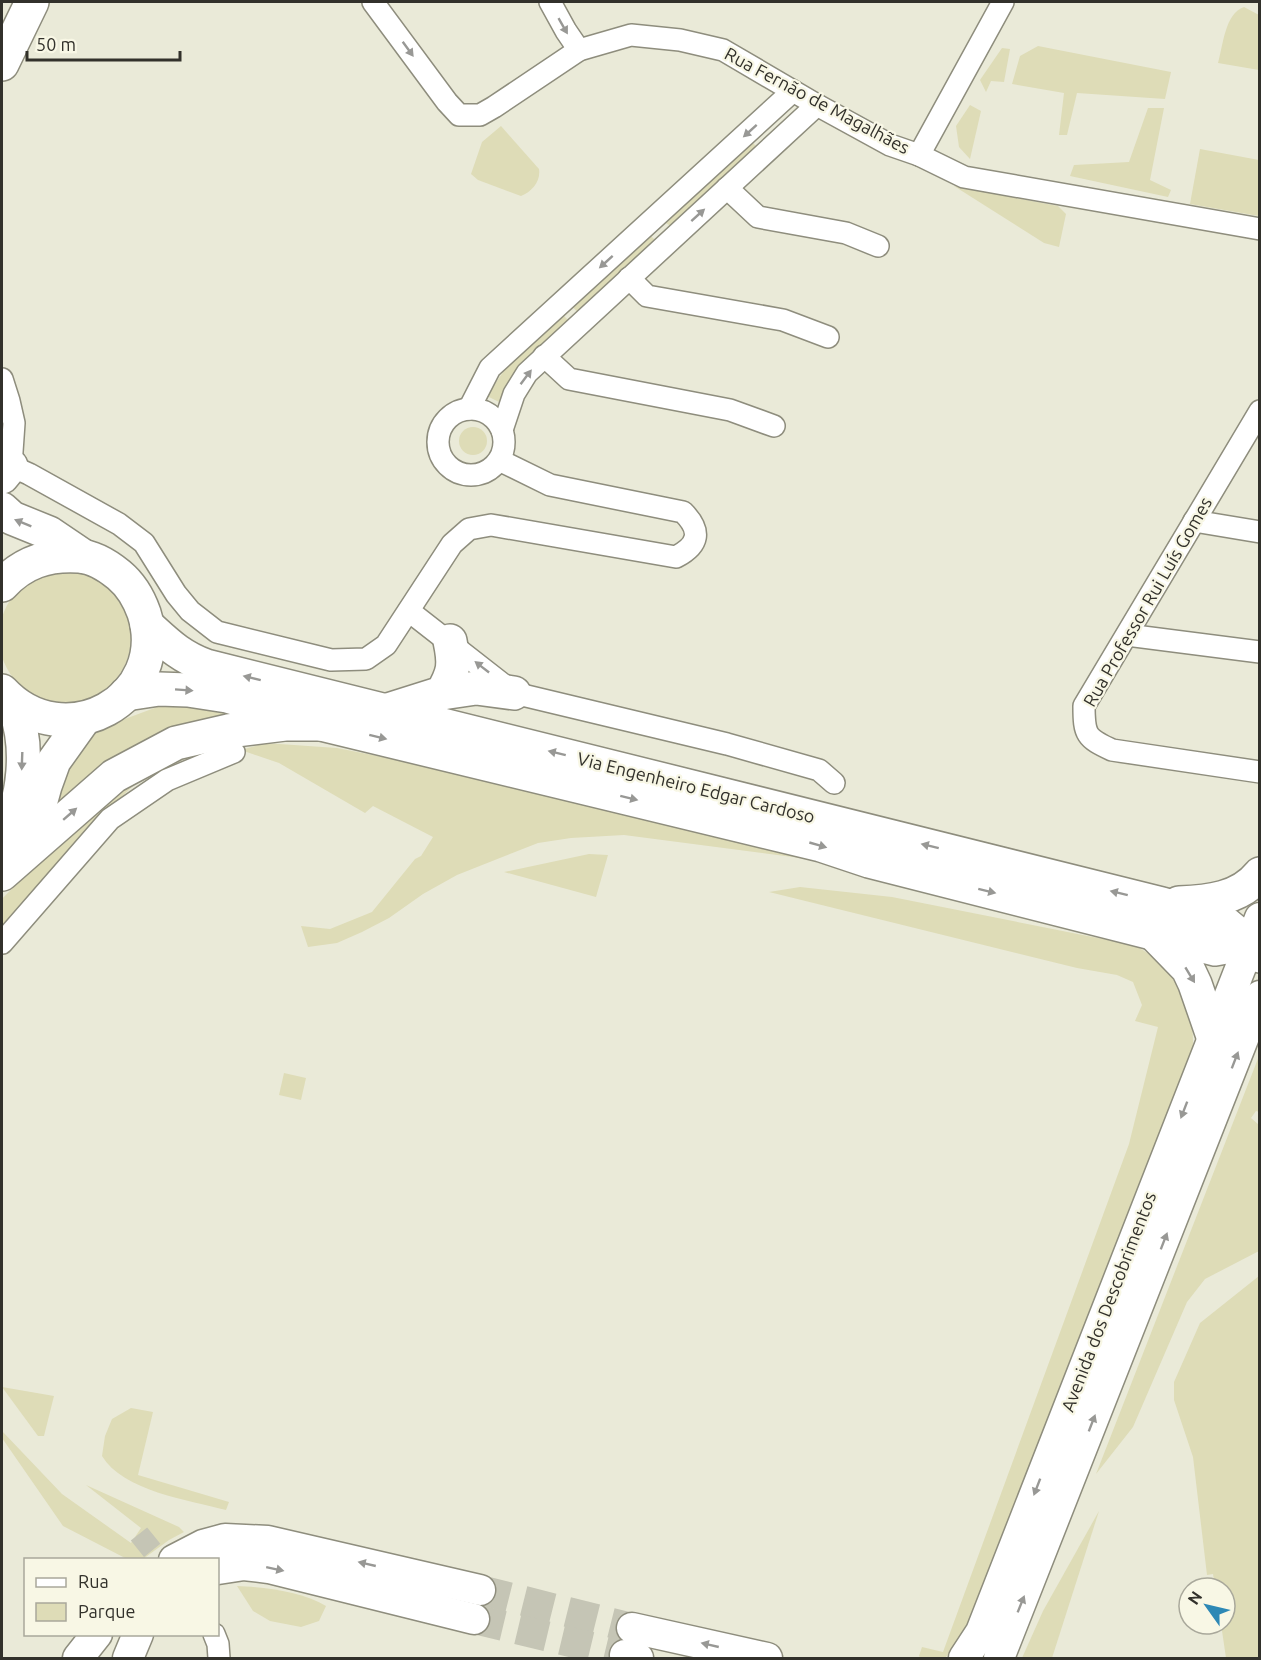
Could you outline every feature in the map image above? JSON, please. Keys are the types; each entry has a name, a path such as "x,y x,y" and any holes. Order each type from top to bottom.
{"main road":[{"path":"2,64 33,2"},
{"path":"2,509 12,518 49,533 83,556 106,565 126,580 140,601 147,624 147,649 140,673 126,694 107,710 84,719 59,721 35,716 7,697"},
{"path":"5,579 34,560 58,555 83,556"},
{"name":"Via Engenheiro Edgar Cardoso","path":"147,624 187,659 206,666 384,711 1156,918 1215,949 1257,940"},
{"path":"442,693 451,678 455,663 450,641"},
{"path":"384,711 442,693 476,688 514,693"},
{"name":"Via Engenheiro Edgar Cardoso","path":"126,694 159,689 188,690 226,696 321,724 821,845 869,861 1156,918 1226,924 1257,940"},
{"path":"4,859 19,797 23,740 18,716 7,697"},
{"path":"4,859 36,819 54,762 84,719"},
{"path":"4,859 114,776 176,743 228,731 285,724 321,724"},
{"path":"1213,1036 1189,971 1156,918 1204,902 1227,898 1260,874"},
{"name":"Avenida dos Descobrimentos","path":"963,1659 981,1632 1213,1036 1257,940"},
{"name":"Avenida dos Descobrimentos","path":"999,1659 1260,996"},
{"path":"178,1558 203,1545 225,1539 268,1541 480,1590"},
{"path":"219,1569 244,1565 269,1568 474,1619"},
{"path":"78,1659 96,1636"},
{"path":"128,1659 138,1636"},
{"path":"632,1647 767,1659"}],"street":[{"name":"Rua Fernão de Magalhães","path":"373,2 459,115 480,115 579,50 631,35 680,40 723,50 890,145 964,177 1260,229"},
{"path":"550,2 579,50"},
{"path":"919,156 1003,2"},
{"path":"469,409 490,368 793,91"},
{"path":"502,430 514,394 527,373 817,105"},
{"path":"727,188 758,217 846,233 878,246"},
{"path":"648,223 663,231 667,243"},
{"path":"629,278 647,296 783,321 828,337"},
{"path":"544,356 570,379 730,410 774,426"},
{"path":"2,379 14,423 6,471 29,474 119,524 144,543 176,594 190,611 218,632 332,660 366,659 386,645 452,544 470,529 491,525 676,557 689,550 696,536 693,522 683,512 550,485 499,460"},
{"path":"469,409 488,414 502,430 503,450 499,460 483,474 461,475 451,470 443,462 437,442 439,432 451,416 469,409"},
{"name":"Rua Professor Rui Luís Gomes","path":"1260,411 1084,706 1084,726 1092,741 1112,750 1260,772"},
{"path":"1194,521 1260,532"},
{"path":"409,611 514,693 727,744 819,770 834,783"},
{"path":"1126,635 1260,652"},
{"path":"2,943 110,819 167,780 234,752"},
{"path":"214,1636 218,1644 219,1659"}],"green space":[{"path":"1244,7 1259,15 1259,70 1218,63 1229,23 1238,10"},
{"path":"1038,46 1171,72 1165,99 1077,93 1067,135 1059,135 1064,93 1012,84 1020,56"},
{"path":"1002,48 1010,49 1004,82 991,81 986,92 980,80"},
{"path":"970,105 981,111 970,159 959,147 956,126"},
{"path":"1148,108 1164,108 1150,180 1171,190 1168,197 1070,176 1074,165 1129,162"},
{"path":"501,126 539,169 539,178 535,186 521,196 478,180 471,174 482,142"},
{"path":"751,141 760,150 672,231 669,225 661,220"},
{"path":"1200,149 1259,160 1259,216 1190,204"},
{"path":"954,186 1058,206 1066,214 1059,247 1044,243"},
{"path":"651,236 656,241 580,315 571,305 644,237"},
{"path":"561,313 571,323 501,403 487,396 513,357"},
{"path":"473,427 483,431 487,441 483,451 473,455 463,451 459,441 463,431"},
{"path":"65,571 90,576 112,590 126,612 131,637 126,662 112,684 90,698 65,703 40,698 18,684 4,662 -1,637 4,612 18,590 40,576"},
{"path":"168,703 258,718 43,822 82,741 114,723"},
{"path":"265,743 337,748 443,769 823,861 624,835 571,838 538,843 457,875 423,894 389,918 362,932 337,943 308,947 301,926 330,929 372,912 415,859 421,856 433,837 373,806 365,813 279,763 241,750"},
{"path":"194,754 134,785 90,827 2,930 2,899 79,822 138,776 161,765"},
{"path":"589,854 608,855 596,897 504,872"},
{"path":"800,887 892,897 1133,945 1154,958 1171,976 1188,1008 1192,1023 1193,1048 968,1624 954,1648 945,1658 921,1658 919,1656 922,1647 943,1652 1129,1144 1158,1027 1135,1021 1142,1005 1133,982 1117,975 1077,968 769,892"},
{"path":"1259,1056 1259,1112 1256,1111 1251,1118 1259,1125 1259,1251 1205,1279 1187,1302 1133,1427 1096,1474"},
{"path":"284,1073 306,1078 301,1100 279,1095"},
{"path":"1259,1276 1259,1658 1226,1658 1223,1636 1237,1636 1237,1576 1207,1575 1193,1457 1174,1400 1174,1382 1200,1323"},
{"path":"2,1387 54,1396 44,1436 38,1436"},
{"path":"131,1408 153,1412 138,1475 229,1502 226,1510 176,1498 140,1486 112,1468 102,1456 105,1436 112,1419"},
{"path":"2,1431 62,1494 131,1543 141,1528 86,1485 179,1527 184,1532 144,1558 125,1558 63,1526 2,1438"},
{"path":"1099,1511 1052,1658 1022,1658 1043,1611"},
{"path":"237,1586 295,1594 326,1606 319,1621 301,1627 270,1621 253,1611"}],"tunnel":[{"path":"139,1534 158,1558"},
{"path":"480,1590 632,1628"},
{"path":"474,1619 625,1655"}]}
